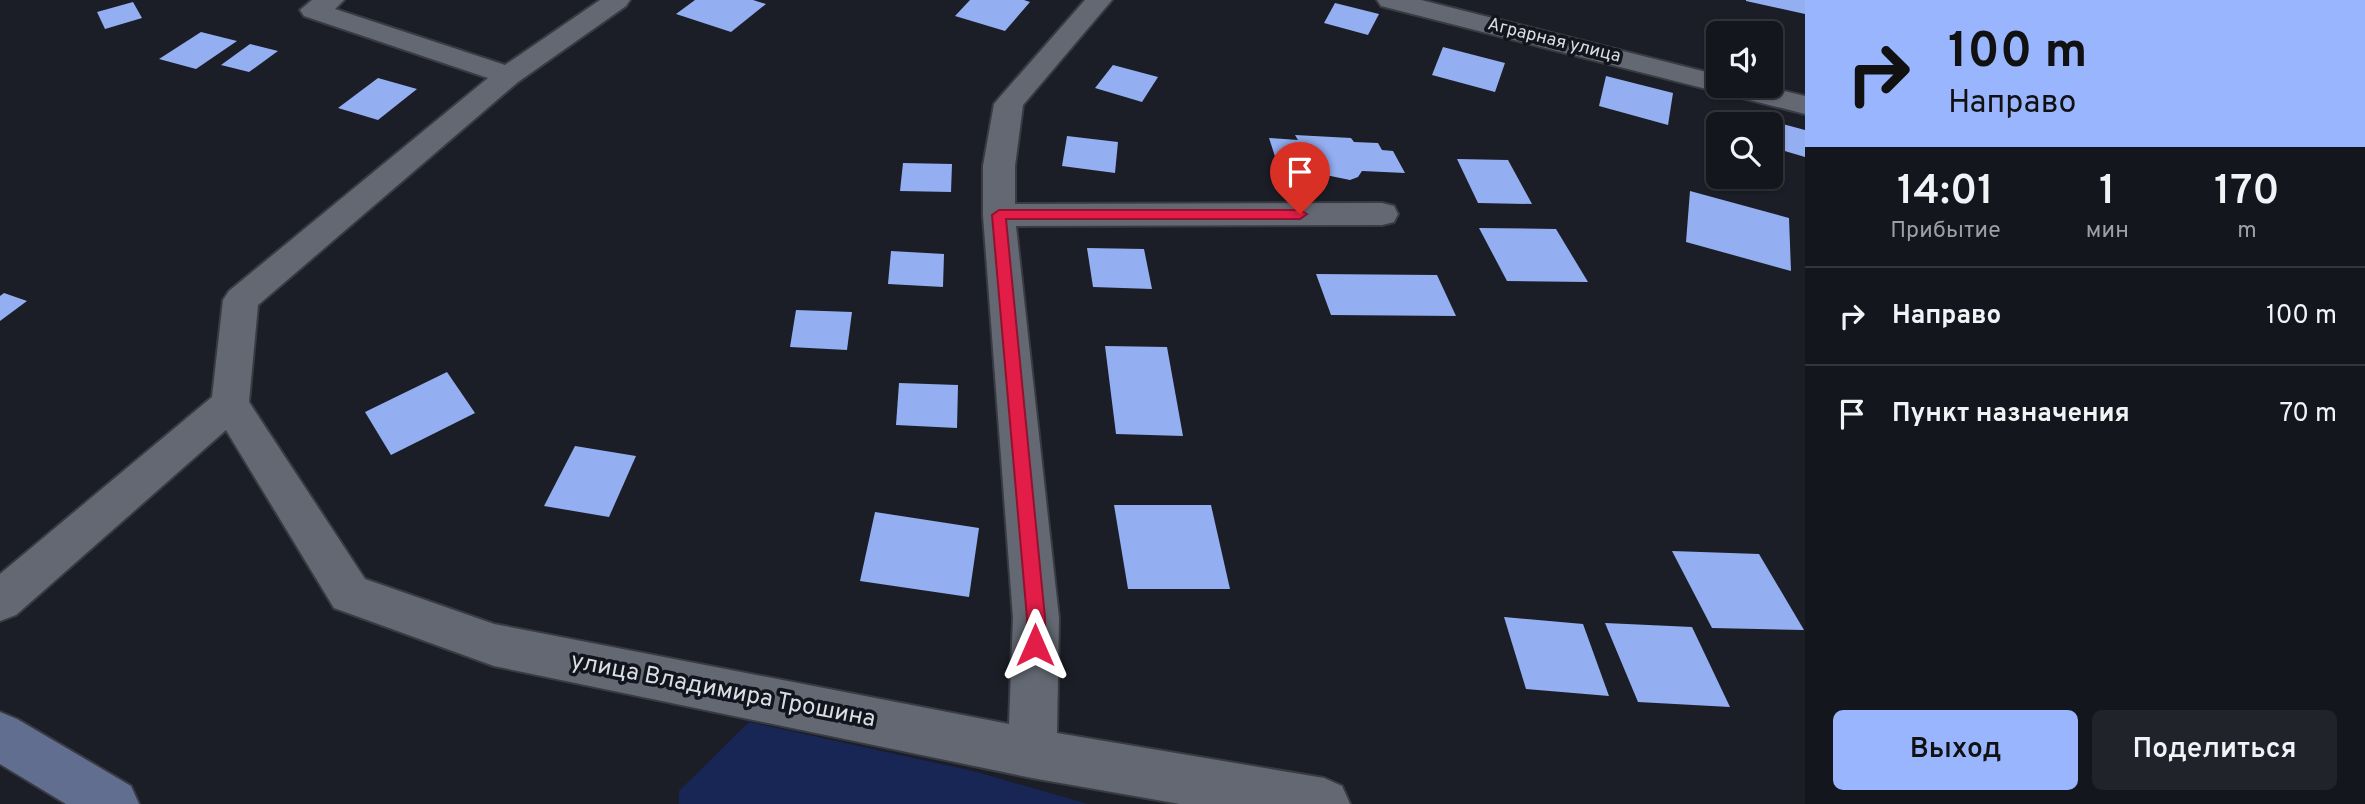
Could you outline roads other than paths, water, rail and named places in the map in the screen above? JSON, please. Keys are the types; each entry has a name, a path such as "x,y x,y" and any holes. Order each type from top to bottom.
{"main road":[{"path":"0,736 113,804"}],"street":[{"path":"331,0 313,10 508,76"},
{"path":"0,601 230,404 241,300 508,76 617,0"},
{"path":"1032,753 1036,618 999,215 999,166 1009,104 1099,0"},
{"name":"Аграрная улица","path":"1390,0 1706,80"},
{"path":"1777,98 1805,105"},
{"path":"999,215 1382,214"},
{"name":"улица Владимира Трошина","path":"230,404 350,594 494,645 1032,753 1324,804"}]}
